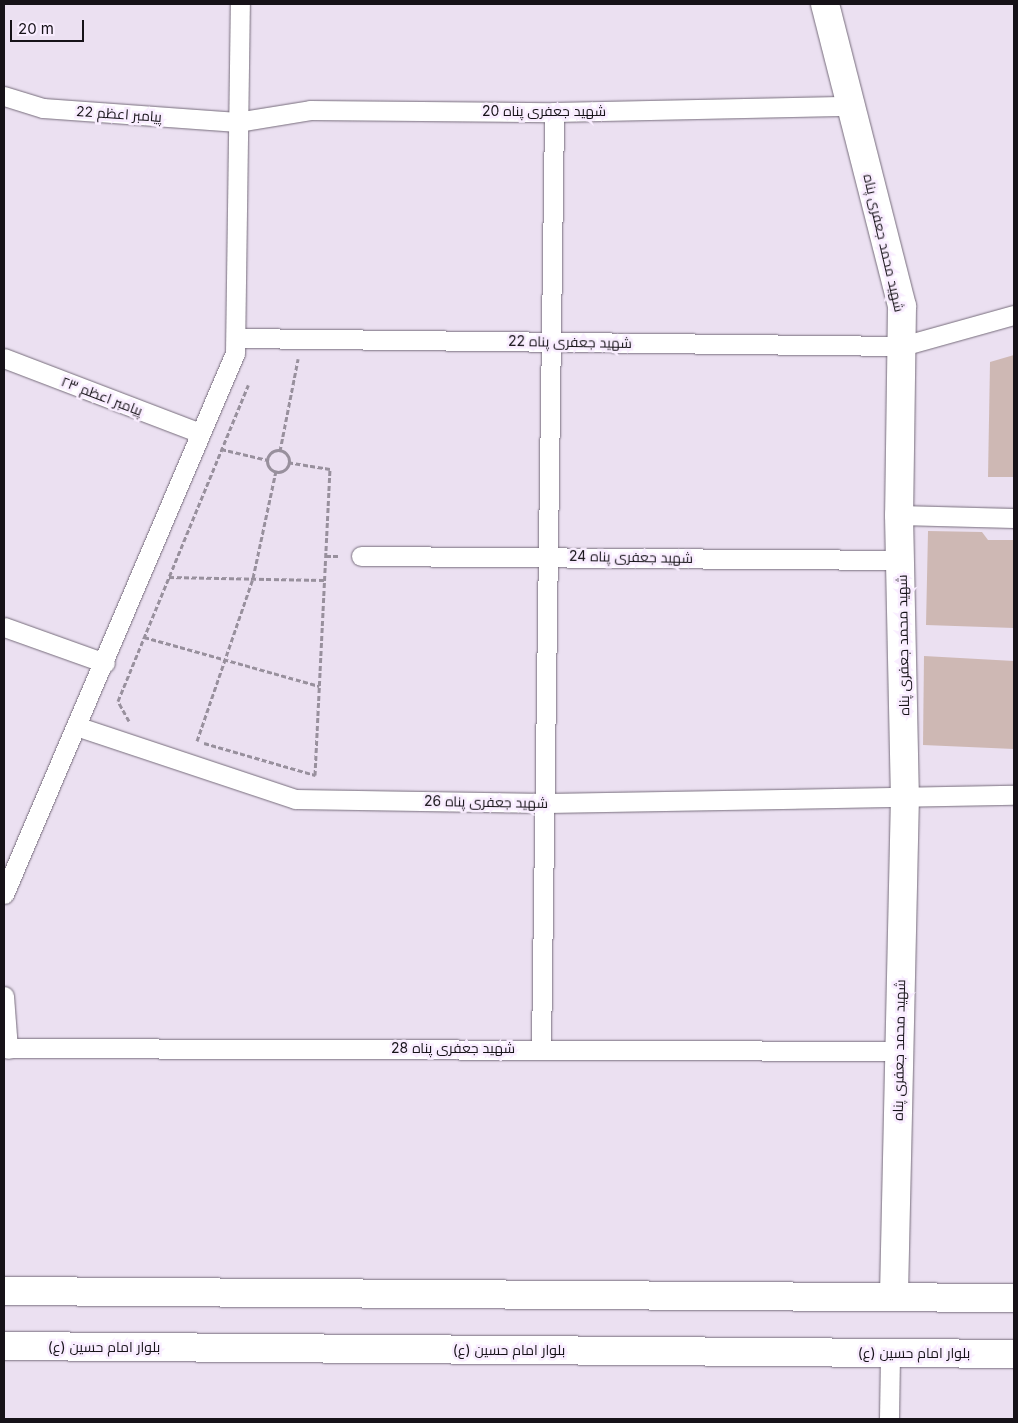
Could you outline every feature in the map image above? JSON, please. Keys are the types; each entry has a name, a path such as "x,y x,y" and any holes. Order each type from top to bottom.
{"main road":[{"name":"شهید محمد جعفری پناه","path":"825,4 902,306 899,516 905,795 894,1296"},
{"path":"4,1291 1014,1298"},
{"name":"بلوار امام حسین (ع)","path":"4,1346 1014,1354"}],"street":[{"path":"4,894 79,726 200,433 237,338 237,122 240,4"},
{"name":"پیامبر اعظم 22","path":"4,96 43,108 237,122"},
{"name":"شهید جعفری پناه 20","path":"237,122 310,110 554,112 852,106"},
{"path":"540,1047 547,803 550,556 547,341 554,112"},
{"name":"شهید جعفری پناه 22","path":"237,338 902,346 1014,315"},
{"name":"پیامبر اعظم ۲۳","path":"4,358 200,433"},
{"path":"899,516 1014,518"},
{"name":"شهید جعفری پناه 24","path":"361,556 901,560"},
{"path":"4,627 105,663"},
{"name":"شهید جعفری پناه 26","path":"79,726 295,799 547,803 1014,794"},
{"path":"4,996 6,1049"},
{"name":"شهید جعفری پناه 28","path":"6,1049 540,1047 899,1051"},
{"path":"889,1419 890,1353"}],"path":[{"path":"289,356 308,357"},
{"path":"280,451 299,356"},
{"path":"138,724 129,722 118,701 249,382"},
{"path":"221,449 268,460"},
{"path":"270,449 289,452 285,473 267,470 268,460 270,449"},
{"path":"189,739 315,775 330,469 287,462"},
{"path":"197,741 226,662 253,578 276,471"},
{"path":"169,577 324,580"},
{"path":"144,637 226,662 319,686"}],"building":[{"path":"1014,355 1014,477 988,477 990,362"},
{"path":"928,531 982,532 988,540 1014,540 1014,628 926,625"},
{"path":"924,656 1014,661 1014,749 923,745"}]}
